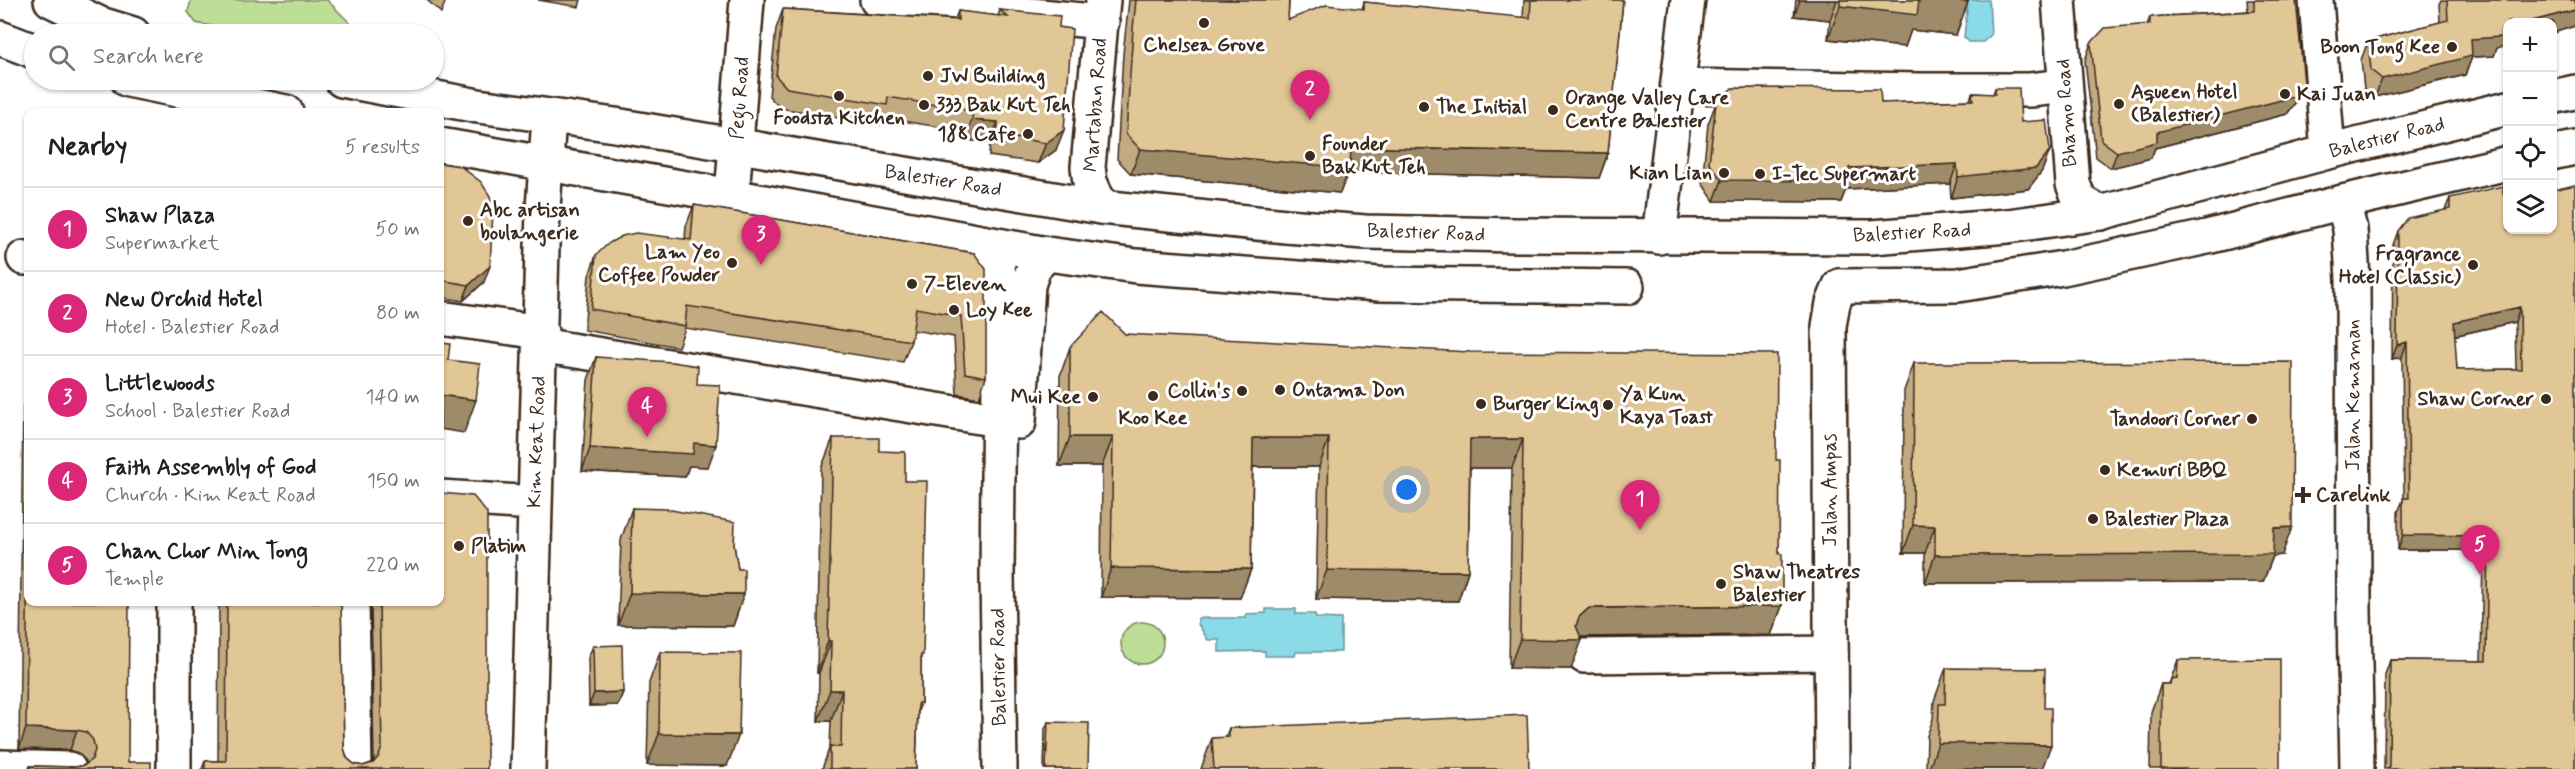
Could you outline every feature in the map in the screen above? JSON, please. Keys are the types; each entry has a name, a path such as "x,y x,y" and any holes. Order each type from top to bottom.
{"main road":[{"path":"51,0 100,24"},
{"name":"Pegu Road","path":"732,196 747,0"},
{"path":"877,0 1102,11"},
{"path":"1659,237 1688,0"},
{"name":"Bhamo Road","path":"2059,0 2073,184 2080,201 2100,213"},
{"path":"2316,0 2328,152"},
{"name":"Martaban Road","path":"1101,207 1090,182 1088,167 1102,11"},
{"path":"0,38 24,47"},
{"path":"1678,86 1921,90 2030,90 2065,86"},
{"path":"177,90 266,108"},
{"name":"Balestier Road","path":"394,90 478,106 1101,207 1365,232 1659,237 1872,237 2008,226 2100,213 2328,152 2503,109"},
{"name":"Kim Keat Road","path":"528,769 543,209 549,116"},
{"path":"444,146 988,244 1136,266 1379,284 1627,287"},
{"path":"2557,152 2575,148"},
{"path":"2343,202 2503,165"},
{"name":"Jalan Ampas","path":"1832,769 1828,326 1833,303 1840,286 1958,285 2063,268 2207,237 2343,202"},
{"name":"Jalan Kemaman","path":"2343,202 2350,229 2353,279 2357,769"},
{"name":"Balestier Road","path":"988,244 996,259 1000,279 998,420 1000,769"},
{"name":"Balestier Road","path":"1017,769 1018,429 1028,285 1034,267 1047,254"},
{"path":"444,319 998,420"},
{"path":"444,497 536,503"},
{"path":"174,606 174,769"},
{"path":"352,606 355,769"},
{"path":"1584,656 1831,653"},
{"path":"0,767 69,769"}],"green space":[{"path":"191,0 327,0 351,24 201,24 196,23 188,12"},
{"path":"1142,622 1150,623 1157,628 1162,635 1162,651 1157,658 1150,663 1142,664 1134,663 1127,658 1122,651 1121,643 1122,635 1127,628 1134,623"}],"water":[{"path":"1968,0 1989,0 1991,35 1983,42 1969,42 1964,37"},
{"path":"1266,609 1296,609 1296,614 1315,614 1316,618 1341,619 1341,652 1296,652 1295,656 1265,656 1265,651 1219,652 1219,640 1208,640 1198,624 1198,618 1246,618 1246,614 1266,613"}],"building":[{"path":"1136,0 1289,0 1288,20 1326,5 1364,9 1364,2 1530,18 1531,0 1623,0 1608,153 1351,147 1350,168 1140,149 1126,134"},
{"path":"1840,0 1919,0 1917,15 1840,6"},
{"path":"2254,0 2296,0 2304,83 2293,97 2157,132 2157,142 2117,152 2101,140 2091,43 2105,28 2150,24 2150,17 2254,11"},
{"path":"2447,0 2575,0 2575,10 2544,18 2503,18 2501,37 2471,39 2472,56 2382,79 2371,70 2368,41 2448,20"},
{"path":"783,9 958,20 958,11 1008,17 1000,10 1060,16 1059,27 1072,29 1064,130 1046,143 997,135 998,122 972,120 973,111 888,97 887,105 787,88 776,76"},
{"path":"1732,88 1880,89 1881,103 1973,100 1972,93 1995,94 1995,88 2019,88 2021,122 2046,120 2050,150 2036,168 1958,177 1957,164 1849,168 1849,181 1722,180 1709,163 1716,103"},
{"path":"444,164 460,166 481,182 490,196 493,211 490,266 469,285 444,281"},
{"path":"2575,185 2575,769 2389,769 2390,660 2486,661 2488,536 2403,535 2403,498 2409,498 2407,342 2397,345 2398,231 2408,218 2450,209 2450,198 2503,186 2503,234 2557,234 2557,189","holes":["2520,307 2521,369 2457,370 2454,322"]},
{"path":"694,205 974,253 986,269 986,377 965,373 961,316 916,308 911,341 687,306 685,326 591,309 596,255 609,243 622,236 636,233 691,240"},
{"path":"1103,312 1125,334 1470,352 1777,354 1776,460 1780,460 1779,554 1782,554 1782,606 1589,608 1579,617 1576,626 1582,640 1520,639 1523,439 1470,439 1468,571 1327,570 1329,438 1253,438 1251,569 1111,568 1113,437 1070,437 1070,347"},
{"path":"444,343 450,344 448,360 480,364 476,400 444,396"},
{"path":"596,357 698,366 697,384 720,385 716,445 694,443 693,454 590,448"},
{"name":"Balestier Plaza","path":"2293,362 2292,527 2274,528 2273,554 1935,555 1935,526 1913,525 1914,363"},
{"path":"833,438 879,438 879,451 905,452 905,481 927,481 923,655 921,655 921,703 918,703 916,769 830,769 830,746 841,747 842,690 830,690 831,641 828,641"},
{"path":"444,493 473,496 487,513 487,769 205,769 205,761 226,761 227,606 341,606 344,748 347,758 354,764 363,766 373,763 382,747 379,606 444,606"},
{"path":"632,508 666,509 735,522 734,545 738,569 744,569 744,594 630,593"},
{"path":"27,606 129,606 128,762 151,762 151,769 30,769 30,766 76,767 85,765 92,759 95,750 93,740 86,732 26,728"},
{"path":"622,645 623,692 594,693 593,646"},
{"path":"660,652 741,653 739,735 659,734"},
{"path":"2280,659 2280,769 2161,769 2161,684 2170,684 2171,679 2177,678 2178,660"},
{"path":"1946,668 2045,669 2044,708 2051,708 2051,745 1938,743 1939,704 1945,704"},
{"path":"1527,715 1529,769 1214,769 1212,738 1229,737 1229,728"},
{"path":"1048,722 1089,723 1088,769 1046,769"}],"place":[{"name":"Chelsea Grove","path":"1204,23"},
{"name":"Boon Tong Kee","path":"2452,47"},
{"name":"JW Building","path":"928,76"},
{"name":"Kai Juan","path":"2285,94"},
{"name":"Foodsta Kitchen","path":"839,96"},
{"name":"Aqueen Hotel (Balestier)","path":"2119,104"},
{"name":"333 Bak Kut Teh","path":"924,105"},
{"name":"The Initial","path":"1424,107"},
{"name":"Orange Valley Care Centre Balestier","path":"1553,110"},
{"name":"New Orchid Hotel","path":"1310,120"},
{"name":"188 Cafe","path":"1028,134"},
{"name":"Founder Bak Kut Teh","path":"1310,156"},
{"name":"Kian Lian","path":"1724,173"},
{"name":"I-Tec Supermart","path":"1760,174"},
{"name":"Abc artisan boulangerie","path":"468,221"},
{"name":"Lam Yeo Coffee Powder","path":"732,263"},
{"name":"Littlewoods","path":"761,265"},
{"name":"Fragrance Hotel (Classic)","path":"2473,265"},
{"name":"7-Eleven","path":"912,284"},
{"name":"Loy Kee","path":"954,310"},
{"name":"Ontama Don","path":"1280,390"},
{"name":"Collin's","path":"1242,391"},
{"name":"Koo Kee","path":"1153,396"},
{"name":"Mui Kee","path":"1093,397"},
{"name":"Shaw Corner","path":"2546,399"},
{"name":"Burger King","path":"1481,404"},
{"name":"Ya Kun Kaya Toast","path":"1608,405"},
{"name":"Tandoori Corner","path":"2252,419"},
{"name":"Faith Assembly of God","path":"647,437"},
{"name":"Kemuri BBQ","path":"2105,470"},
{"name":"Carelink","path":"2303,495"},
{"name":"Balestier Plaza","path":"2093,519"},
{"name":"Shaw Plaza","path":"1640,530"},
{"name":"Platim","path":"459,546"},
{"name":"Chan Chor Min Tong","path":"2480,575"},
{"name":"Shaw Theatres Balestier","path":"1721,584"}]}
